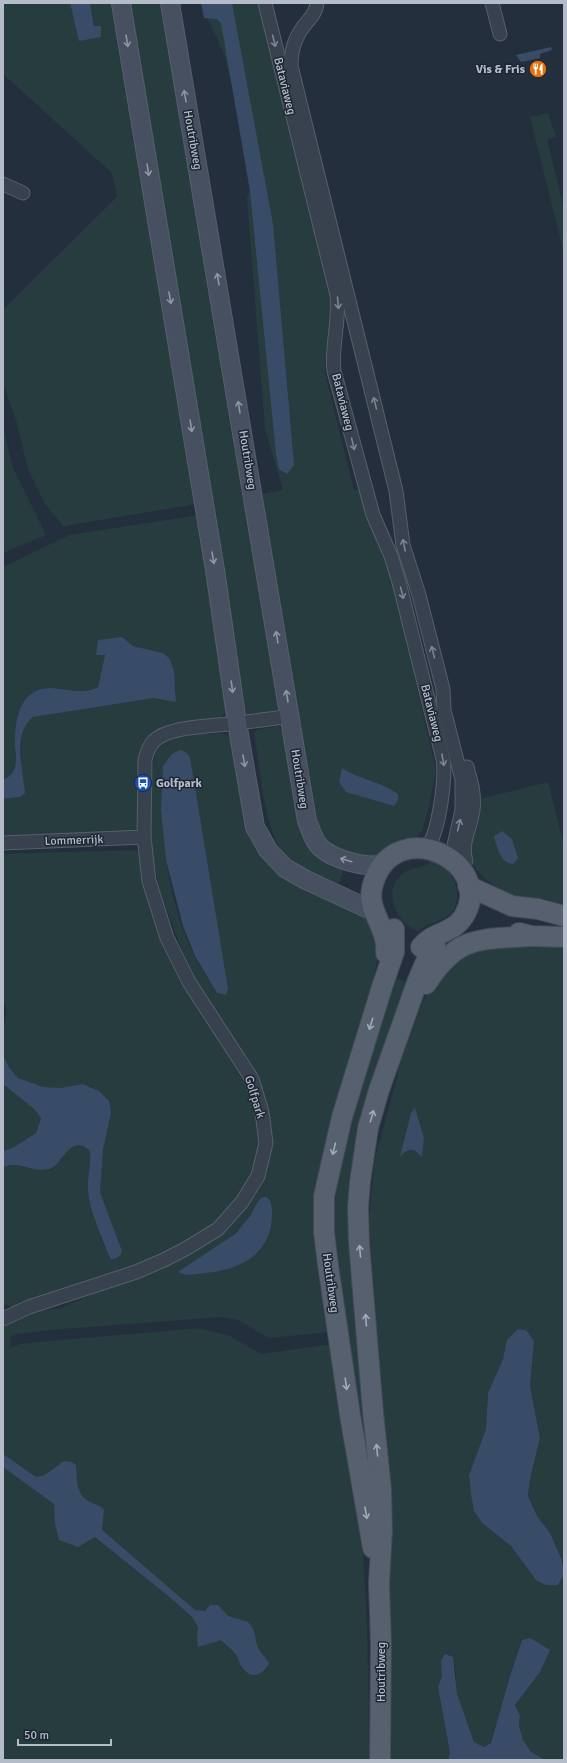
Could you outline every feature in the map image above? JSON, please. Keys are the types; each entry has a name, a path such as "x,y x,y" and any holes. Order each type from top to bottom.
{"main road":[{"path":"121,3 215,570 237,723 256,827 268,850 285,868 306,880 375,905 384,915 388,929 407,940 429,945 448,942 464,930 476,909 474,885 460,862 442,853 421,848 401,851 384,864 374,880 375,905"},
{"name":"Houtribweg","path":"170,3 308,822 319,846 331,855 361,864 376,866 384,864"},
{"path":"375,905 382,885 388,874 397,865 415,858 421,848"},
{"path":"474,885 538,909 564,916"},
{"path":"429,945 431,937 449,931 459,922 468,905 474,885"},
{"path":"464,930 483,927 531,936"},
{"name":"Houtribweg","path":"379,1583 351,1423 328,1265 324,1232 324,1196 342,1117 394,952 388,929"},
{"path":"405,1017 439,964 457,949 478,940 531,936 564,937"},
{"name":"Houtribweg","path":"380,1760 381,1644 379,1583 382,1532 381,1489 359,1243 358,1207 368,1128 379,1090 429,945"}],"street":[{"name":"Bataviaweg","path":"265,3 337,295 338,318 333,360 334,371 372,516 391,556 403,597 443,759 445,772 441,796 421,848"},
{"name":"Bataviaweg","path":"317,3 312,17 296,38 291,51 291,66 396,491 406,556 420,595 443,690 444,710 462,780 462,810 453,850 460,862"},
{"path":"492,3 500,34"},
{"path":"3,185 23,193"},
{"name":"Golfpark","path":"3,1319 29,1306 136,1272 187,1248 218,1229 242,1202 258,1176 266,1143 262,1112 252,1079 189,982 167,938 149,881 144,837 145,760 152,743 159,737 181,730 290,716"},
{"name":"Lommerrijk","path":"3,843 144,837"}],"green space":[{"path":"3,3 70,3 79,41 95,26 90,3 113,3 197,504 64,527 45,504 28,469 16,420 3,383 3,310 117,197 112,173 3,74"},
{"path":"129,3 161,3 225,362 281,710 247,714 244,707"},
{"path":"200,3 264,3 332,300 325,373 354,490 359,489 364,508 391,574 436,770 429,807 422,831 410,842 387,854 370,858 335,851 319,833 313,803 262,494 283,490 265,429 247,198 254,175 224,54"},
{"path":"548,113 556,137 547,139 564,209 564,253 530,117"},
{"path":"3,427 13,468 46,535 3,553"},
{"path":"199,515 226,710 221,718 142,751 138,773 138,827 130,833 3,838 3,799 20,797 22,731 26,722 33,717 154,698 176,701 176,687 163,653 133,646 122,637 96,655 105,654 98,687 82,691 47,688 36,691 15,740 16,764 12,774 3,780 3,567 69,535"},
{"path":"278,726 284,732 299,816 307,845 320,858 345,864 339,884 313,873 297,864 283,851 273,834 260,775 254,733 257,730"},
{"path":"220,733 226,735 235,743 261,850 363,910 380,945 372,987 357,1040 344,1075 328,1132 320,1174 317,1239 320,1285 330,1332 269,1338 238,1320 221,1317 16,1334 10,1337 11,1348 19,1344 199,1328 230,1336 261,1354 332,1344 354,1461 360,1513 367,1619 369,1760 3,1760 3,1327 17,1319 42,1311 64,1307 164,1265 218,1236 234,1222 247,1205 271,1136 268,1106 261,1085 189,969 160,892 154,864 151,834 151,778 156,748 162,743 177,737 195,734","holes":["163,766 226,994 217,993 200,966 185,934 177,911 171,887 164,839","257,1203 272,1205 272,1220 269,1236 258,1253 211,1251 243,1225"]},
{"path":"548,782 564,846 564,907 524,898 497,887 486,879 477,869 468,850 469,843 478,823 480,799"},
{"path":"133,850 139,853 149,905 161,936 252,1089 261,1135 256,1164 250,1180 239,1199 212,1228 187,1243 132,1267 12,1307 3,1303 4,1166 9,1164 47,1169 58,1163 71,1148 83,1146 90,1151 88,1186 89,1198 100,1236 111,1259 119,1242 100,1192 103,1150 108,1128 82,1084 66,1088 52,1088 34,1085 18,1077 11,1071 3,1056 2,1040 6,1008 3,1001 3,854"},
{"path":"431,861 445,868 450,874 456,886 457,900 454,909 450,914 418,931 408,926 398,914 392,898 392,892 396,881 405,872 424,866"},
{"path":"564,945 564,1760 545,1760 531,1752 523,1740 519,1726 520,1716 515,1705 540,1672 530,1638 522,1640 491,1743 484,1747 474,1742 457,1694 455,1665 441,1660 442,1676 438,1687 450,1753 448,1760 378,1760 374,1327 369,1219 375,1159 402,1058 422,1003 436,977 473,947","holes":["424,1138 422,1156 414,1150 403,1153","507,1340 534,1341 530,1386 540,1438 530,1479 528,1496 537,1516 550,1533 561,1558 536,1580 511,1546 482,1523 474,1511 471,1495 469,1475 486,1429 488,1393 503,1359"]},
{"path":"393,977 406,982 364,1111 377,1551 343,1336 332,1210 334,1175"},
{"path":"3,1084 34,1109 41,1117 36,1133 14,1147 3,1151"}],"water":[{"path":"70,3 90,3 94,26 101,26 101,37 79,41"},
{"path":"201,3 232,3 273,224 294,465 287,474 279,469 276,454 250,191 221,23 217,19 204,18"},
{"path":"551,47 552,50 540,54 540,58 521,62 516,55"},
{"path":"122,637 133,646 163,653 170,659 174,671 176,702 154,698 33,717 23,732 21,742 20,752 25,793 20,797 3,799 3,780 10,776 15,769 17,721 21,706 25,700 36,691 44,689 51,688 82,691 98,687 105,655 96,655 98,640"},
{"path":"180,750 184,751 188,755 191,762 228,989 226,995 217,993 195,956 183,926 166,860 161,810 163,766 172,754"},
{"path":"342,768 384,786 398,794 398,800 394,806 346,792 339,782"},
{"path":"502,831 512,839 518,858 513,864 502,858 498,849 494,836"},
{"path":"3,1056 10,1069 18,1078 43,1087 61,1088 82,1084 99,1091 109,1101 111,1112 103,1150 100,1192 122,1251 117,1258 111,1259 108,1254 89,1200 88,1187 90,1151 83,1146 77,1145 72,1147 54,1166 49,1169 43,1170 14,1165 3,1167 3,1151 14,1147 36,1133 41,1118 34,1109 3,1084"},
{"path":"415,1108 424,1138 422,1157 414,1150 409,1150 400,1157 411,1113"},
{"path":"266,1197 271,1202 272,1206 271,1227 267,1239 261,1249 252,1257 231,1268 218,1271 192,1275 178,1272 235,1234 250,1216 261,1198"},
{"path":"518,1329 526,1330 534,1341 530,1386 540,1438 530,1479 528,1496 537,1516 550,1533 561,1558 564,1574 558,1585 546,1585 536,1580 511,1546 482,1523 474,1511 471,1495 469,1475 486,1429 488,1393 503,1359 507,1340"},
{"path":"3,1454 36,1477 45,1475 64,1461 72,1462 76,1465 77,1480 81,1493 88,1501 104,1510 102,1530 195,1610 205,1611 210,1605 218,1605 228,1616 248,1622 254,1630 257,1644 261,1653 269,1664 266,1668 259,1674 249,1674 241,1666 238,1657 221,1640 198,1647 198,1627 193,1618 172,1599 95,1537 78,1547 59,1540 55,1524 54,1504 3,1467"},
{"path":"530,1638 550,1650 540,1672 515,1705 520,1716 519,1726 523,1740 531,1752 545,1760 448,1760 450,1753 438,1687 442,1676 441,1660 445,1654 453,1657 457,1694 474,1742 484,1747 491,1743 522,1640"}],"place":[{"name":"Vis & Fris","path":"538,69"},
{"name":"Golfpark","path":"143,783"}]}
